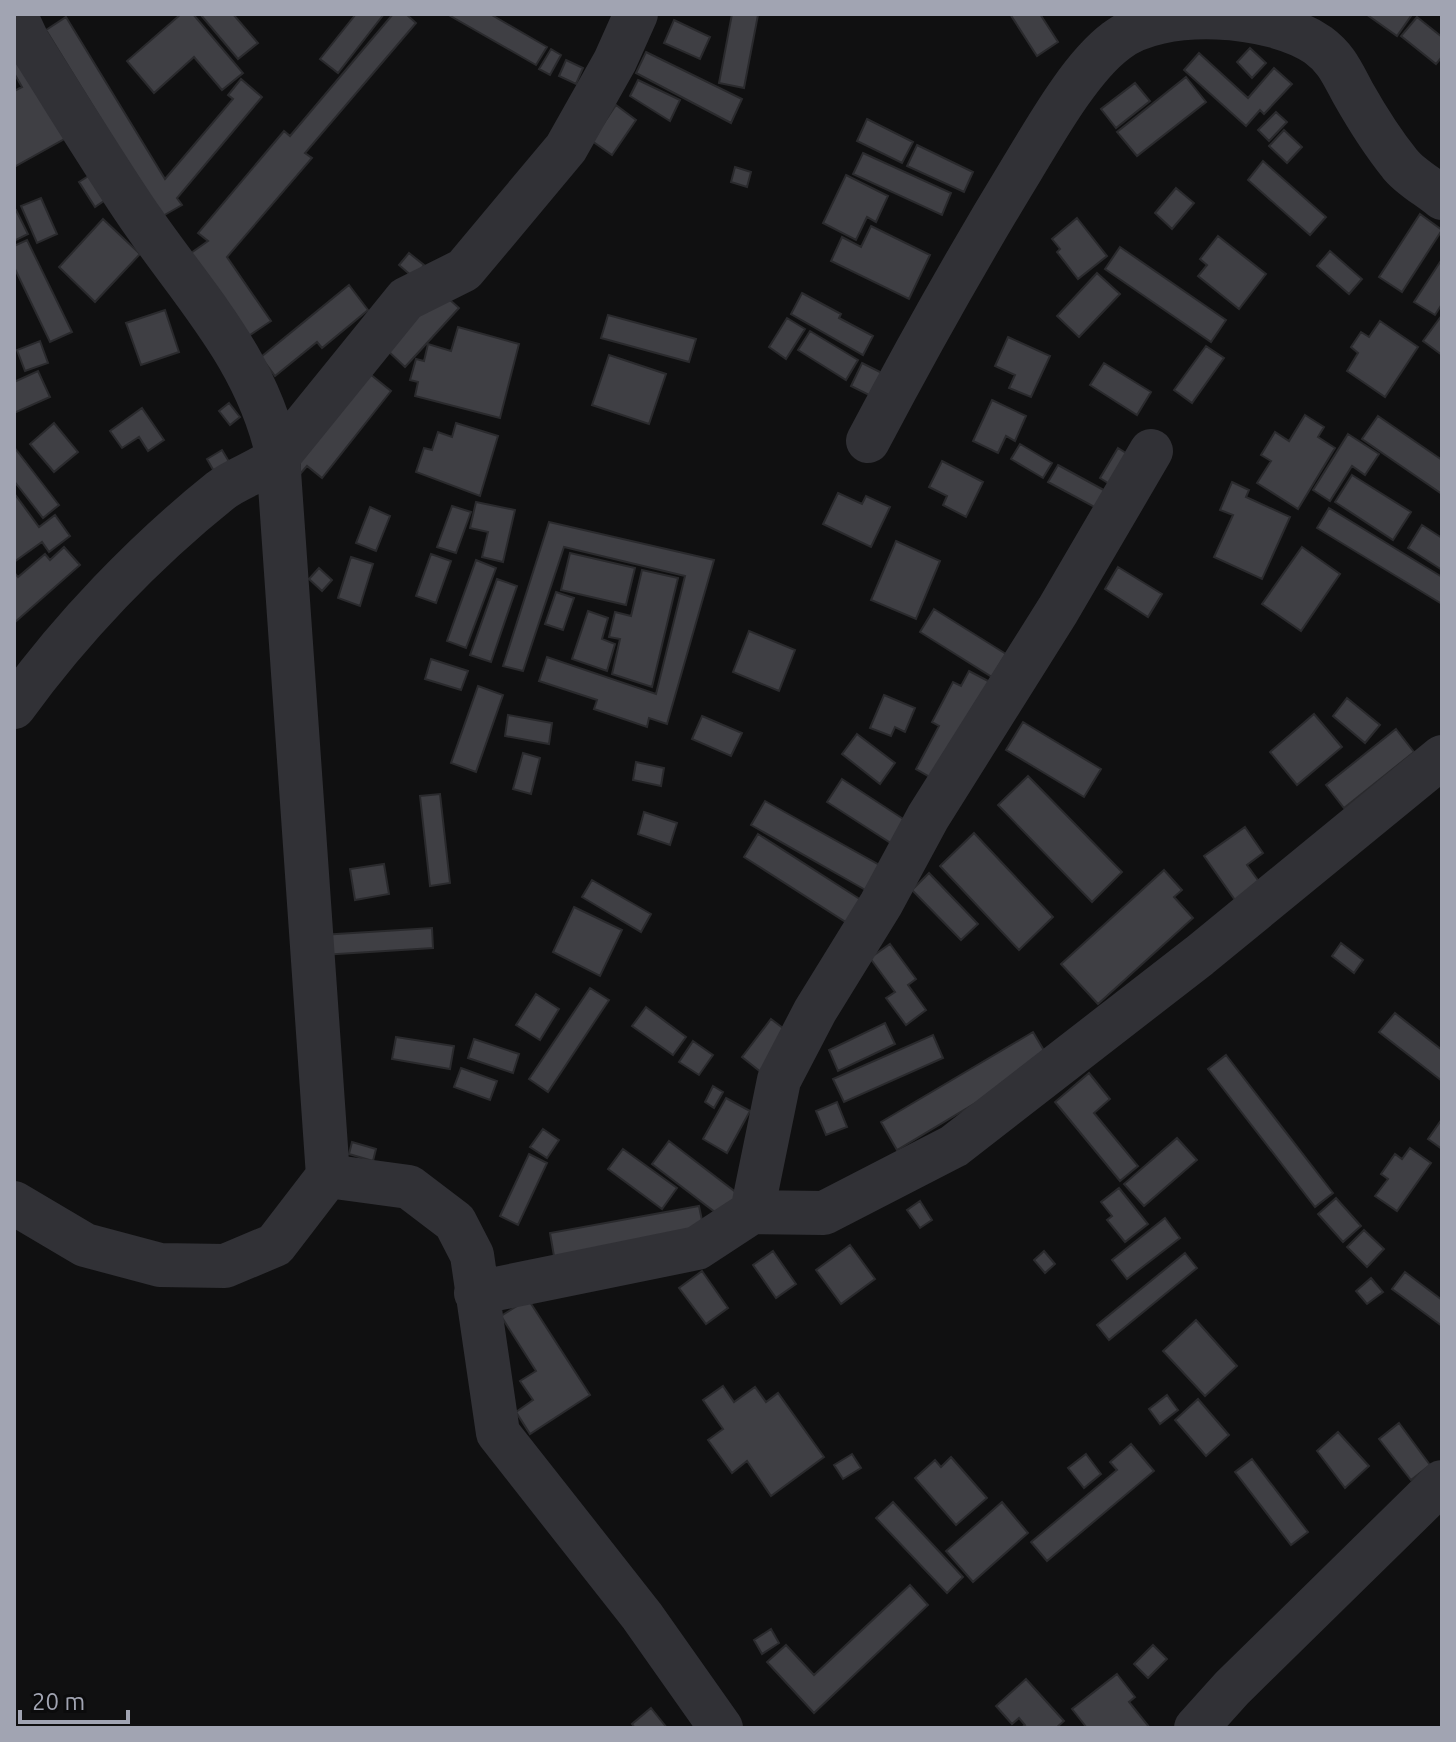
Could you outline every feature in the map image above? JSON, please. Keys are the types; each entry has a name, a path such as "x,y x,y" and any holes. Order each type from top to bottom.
{"street":[{"path":"14,1203 85,1245 160,1265 225,1266 275,1245 328,1176 278,457 269,418 226,332 134,209 28,42 15,14"},
{"path":"14,707 54,651 168,538 223,489 265,468 278,457 406,299 464,270 566,148 615,61 636,14"},
{"path":"868,441 949,289 1045,132 1094,61 1117,40 1137,28 1190,17 1255,22 1289,31 1316,44 1338,62 1353,93 1401,165 1442,198"},
{"path":"752,1212 779,1080 800,1039 928,817 1058,610 1151,451"},
{"path":"476,1293 697,1248 752,1212 824,1213 954,1146 1199,956 1442,757"},
{"path":"328,1176 409,1187 455,1222 472,1255 498,1433 642,1616 721,1728"},
{"path":"1196,1728 1232,1688 1442,1482"}],"building":[{"path":"181,14 193,14 243,73 222,90 194,57 154,93 127,61"},
{"path":"200,14 233,14 258,43 238,59"},
{"path":"356,14 384,14 338,73 320,59"},
{"path":"393,14 406,14 416,23 305,153 312,158 227,257 271,321 247,337 191,253 208,241 198,233 284,131 290,136"},
{"path":"447,14 490,14 547,47 536,65"},
{"path":"732,14 758,15 744,88 719,83"},
{"path":"1010,14 1040,14 1058,42 1037,56"},
{"path":"1366,14 1409,14 1411,16 1397,36"},
{"path":"66,17 165,179 233,99 228,95 241,79 262,97 177,198 182,205 161,217 46,30"},
{"path":"1417,17 1442,37 1442,57 1436,64 1401,36"},
{"path":"674,20 710,37 700,59 664,43"},
{"path":"14,25 75,133 14,167 14,91 22,87 14,73"},
{"path":"1250,48 1266,63 1252,78 1237,62"},
{"path":"551,49 561,55 550,75 539,69"},
{"path":"646,52 742,99 731,123 636,73"},
{"path":"1199,53 1248,98 1274,68 1292,84 1264,114 1260,110 1246,126 1184,70"},
{"path":"566,60 583,68 576,84 559,76"},
{"path":"1186,77 1206,102 1137,156 1117,132"},
{"path":"638,80 680,100 670,121 630,96"},
{"path":"1135,83 1150,101 1116,128 1101,109"},
{"path":"616,105 636,120 612,155 592,141"},
{"path":"1276,112 1287,122 1269,141 1258,130"},
{"path":"867,119 913,142 902,163 857,141"},
{"path":"1284,130 1302,147 1287,163 1269,146"},
{"path":"917,145 973,172 964,192 907,166"},
{"path":"863,153 951,193 942,215 853,174"},
{"path":"1263,161 1326,217 1310,235 1248,180"},
{"path":"735,167 751,172 747,187 731,182"},
{"path":"98,170 114,194 95,207 79,182"},
{"path":"846,175 888,196 876,222 867,217 856,240 823,223"},
{"path":"1176,188 1194,203 1172,229 1155,213"},
{"path":"41,198 57,234 37,243 21,206"},
{"path":"14,211 28,234 14,241"},
{"path":"1420,214 1442,230 1402,292 1379,277"},
{"path":"1077,218 1107,256 1078,279 1057,252 1060,249 1052,239"},
{"path":"103,219 140,254 95,302 59,267"},
{"path":"871,226 930,255 909,299 831,261 842,237 861,247"},
{"path":"1218,236 1266,274 1239,309 1198,276 1207,265 1200,259"},
{"path":"27,240 72,332 50,342 14,267 14,246"},
{"path":"1120,247 1226,320 1211,342 1105,269"},
{"path":"1330,251 1362,279 1349,294 1317,266"},
{"path":"409,253 424,265 414,278 399,265"},
{"path":"1442,259 1442,304 1435,315 1414,302"},
{"path":"1097,273 1120,294 1079,337 1057,316"},
{"path":"349,285 368,310 322,348 317,342 275,376 261,357"},
{"path":"440,291 459,308 405,367 387,350"},
{"path":"802,293 873,336 863,355 791,314"},
{"path":"165,310 179,352 141,365 126,323"},
{"path":"608,315 696,339 689,362 601,338"},
{"path":"1442,315 1442,355 1423,341"},
{"path":"787,318 805,329 786,359 769,347"},
{"path":"1380,321 1418,347 1385,397 1347,371 1358,353 1351,347 1361,332 1369,337"},
{"path":"458,327 519,344 500,418 415,396 418,382 410,380 416,359 424,361 428,344 451,351"},
{"path":"810,331 858,360 846,380 798,350"},
{"path":"1008,337 1050,356 1031,397 1009,388 1015,375 995,366"},
{"path":"40,341 48,363 25,371 17,350"},
{"path":"1206,346 1224,358 1192,403 1174,390"},
{"path":"609,355 666,374 649,424 592,405"},
{"path":"862,363 886,375 875,398 851,386"},
{"path":"1104,363 1151,392 1137,415 1090,385"},
{"path":"38,371 50,397 14,413 14,382"},
{"path":"370,374 391,391 322,478 307,466 300,474 300,444"},
{"path":"992,400 1026,416 1015,441 1006,436 998,453 973,441"},
{"path":"229,403 240,417 230,425 219,411"},
{"path":"142,408 164,440 148,451 139,437 122,448 110,431"},
{"path":"1305,415 1324,427 1318,437 1335,448 1298,509 1257,483 1271,461 1261,455 1275,432 1289,441"},
{"path":"1378,416 1442,460 1442,494 1362,439"},
{"path":"54,423 78,452 54,472 30,444"},
{"path":"456,423 498,436 480,496 416,472 424,448 432,450 438,432 452,437"},
{"path":"1348,434 1379,454 1365,475 1352,466 1330,501 1313,490"},
{"path":"1020,444 1052,463 1043,478 1011,459"},
{"path":"14,447 59,505 43,518 14,481"},
{"path":"1118,448 1137,460 1119,490 1100,478"},
{"path":"222,450 234,470 219,480 207,459"},
{"path":"942,461 983,482 966,517 943,505 947,496 929,487"},
{"path":"1058,465 1111,494 1102,511 1048,482"},
{"path":"1352,475 1411,512 1393,540 1335,502"},
{"path":"1232,482 1249,490 1246,497 1290,517 1262,579 1214,557 1233,515 1220,510"},
{"path":"14,493 39,527 55,515 70,536 49,552 42,542 14,562"},
{"path":"838,493 862,504 866,496 890,507 871,547 823,524"},
{"path":"476,502 515,510 503,562 482,557 488,532 470,528"},
{"path":"452,506 471,512 456,553 437,547"},
{"path":"370,507 390,516 376,551 356,543"},
{"path":"1329,508 1442,577 1442,604 1317,528"},
{"path":"549,522 714,560 667,724 649,718 647,727 594,709 597,700 539,681 547,657 656,694 685,576 564,547 523,671 503,666"},
{"path":"1422,525 1442,538 1442,570 1408,548"},
{"path":"896,541 940,561 916,619 871,600"},
{"path":"64,547 80,565 14,623 14,572 18,577 45,554 50,560"},
{"path":"1302,547 1340,574 1301,631 1262,604"},
{"path":"570,553 635,568 626,605 561,590"},
{"path":"431,554 451,561 436,603 416,596"},
{"path":"351,557 373,564 360,606 338,598"},
{"path":"476,560 496,568 466,648 447,641"},
{"path":"1118,567 1162,594 1148,617 1105,589"},
{"path":"319,568 332,580 322,591 309,579"},
{"path":"642,570 678,578 652,687 612,674 620,639 609,637 615,612 631,616"},
{"path":"497,579 517,586 491,662 470,655"},
{"path":"556,592 574,598 563,630 545,624"},
{"path":"934,609 1006,654 992,677 920,632"},
{"path":"588,611 608,618 602,639 615,644 607,671 572,659"},
{"path":"749,631 795,650 779,691 733,672"},
{"path":"431,659 468,671 461,690 425,679"},
{"path":"969,671 990,682 937,781 916,769 939,726 932,722 953,682 961,686"},
{"path":"478,686 503,695 476,772 451,763"},
{"path":"884,695 915,708 905,732 895,727 891,736 870,728"},
{"path":"1347,698 1380,725 1365,743 1333,716"},
{"path":"1314,714 1342,747 1297,785 1270,752"},
{"path":"508,715 552,723 549,744 505,736"},
{"path":"702,716 742,733 731,756 692,739"},
{"path":"1023,722 1101,769 1084,797 1006,750"},
{"path":"1396,729 1414,752 1344,808 1326,785"},
{"path":"857,734 895,763 880,784 842,754"},
{"path":"523,753 540,758 531,794 513,789"},
{"path":"636,762 664,768 661,786 633,780"},
{"path":"1028,776 1122,872 1092,902 998,805"},
{"path":"842,779 914,826 900,849 827,802"},
{"path":"440,794 450,883 430,886 420,796"},
{"path":"765,801 890,871 876,896 751,825"},
{"path":"644,812 677,823 670,845 638,834"},
{"path":"1245,827 1263,853 1247,865 1260,883 1235,900 1204,856"},
{"path":"974,833 1053,917 1019,950 940,866"},
{"path":"758,834 869,905 855,928 744,857"},
{"path":"384,864 389,894 355,900 350,869"},
{"path":"1164,870 1182,890 1174,897 1193,918 1098,1004 1061,964"},
{"path":"929,873 978,924 961,940 912,890"},
{"path":"592,880 651,914 641,932 582,897"},
{"path":"574,907 622,930 600,976 553,952"},
{"path":"432,928 433,948 322,955 321,935"},
{"path":"1341,943 1363,960 1354,973 1332,956"},
{"path":"890,944 916,979 908,985 926,1010 906,1025 886,998 895,992 870,958"},
{"path":"590,988 609,1000 548,1092 529,1079"},
{"path":"536,994 559,1009 540,1040 516,1025"},
{"path":"646,1007 686,1037 673,1055 632,1026"},
{"path":"1395,1013 1442,1050 1442,1081 1379,1032"},
{"path":"771,1019 792,1035 762,1073 742,1057"},
{"path":"885,1023 895,1044 838,1071 829,1050"},
{"path":"1033,1032 1049,1059 897,1150 881,1122"},
{"path":"933,1035 943,1058 844,1102 833,1079"},
{"path":"396,1037 454,1046 450,1069 392,1059"},
{"path":"474,1039 519,1054 513,1073 468,1058"},
{"path":"693,1041 713,1055 699,1075 679,1062"},
{"path":"1226,1055 1333,1193 1315,1207 1208,1069"},
{"path":"461,1068 497,1081 490,1100 454,1087"},
{"path":"1089,1073 1110,1099 1094,1113 1138,1166 1120,1181 1055,1102"},
{"path":"713,1086 723,1092 714,1108 705,1102"},
{"path":"726,1098 750,1111 727,1153 703,1139"},
{"path":"837,1102 847,1127 826,1135 816,1111"},
{"path":"1442,1119 1442,1149 1428,1139"},
{"path":"543,1129 559,1140 547,1158 530,1147"},
{"path":"1177,1138 1197,1160 1144,1206 1124,1184"},
{"path":"669,1141 742,1197 724,1219 652,1164"},
{"path":"352,1142 376,1149 373,1161 349,1154"},
{"path":"1410,1148 1431,1163 1397,1211 1375,1196 1388,1179 1381,1174 1395,1154 1402,1159"},
{"path":"623,1149 677,1188 662,1209 608,1169"},
{"path":"529,1154 547,1163 518,1225 500,1216"},
{"path":"1119,1188 1148,1224 1125,1242 1107,1220 1112,1216 1101,1202"},
{"path":"1336,1198 1361,1226 1343,1242 1318,1214"},
{"path":"920,1201 932,1220 920,1228 907,1210"},
{"path":"699,1206 705,1235 555,1262 550,1233"},
{"path":"1165,1218 1180,1238 1127,1279 1112,1260"},
{"path":"1364,1230 1384,1249 1367,1267 1347,1247"},
{"path":"850,1245 875,1279 841,1304 816,1270"},
{"path":"773,1251 796,1284 776,1298 753,1265"},
{"path":"1044,1251 1055,1264 1045,1273 1034,1260"},
{"path":"1185,1253 1197,1268 1109,1340 1097,1325"},
{"path":"702,1271 728,1308 706,1324 679,1288"},
{"path":"1405,1272 1442,1300 1442,1326 1392,1289"},
{"path":"1371,1278 1383,1292 1367,1304 1356,1291"},
{"path":"528,1299 590,1395 530,1434 516,1412 533,1400 520,1381 536,1371 501,1316"},
{"path":"1196,1320 1237,1366 1205,1396 1163,1351"},
{"path":"723,1386 734,1402 755,1387 766,1402 778,1393 824,1457 771,1496 747,1461 732,1473 708,1440 723,1429 703,1400"},
{"path":"1167,1395 1178,1410 1160,1424 1149,1409"},
{"path":"1198,1399 1229,1435 1206,1456 1175,1420"},
{"path":"1399,1423 1430,1465 1411,1480 1379,1439"},
{"path":"1338,1432 1369,1466 1345,1488 1317,1451"},
{"path":"1131,1444 1154,1471 1047,1561 1031,1542 1117,1470 1110,1462"},
{"path":"852,1454 861,1468 843,1479 834,1465"},
{"path":"1086,1454 1101,1474 1084,1488 1068,1468"},
{"path":"951,1457 987,1498 956,1525 915,1478 935,1460 941,1467"},
{"path":"1252,1459 1308,1532 1291,1545 1235,1472"},
{"path":"893,1502 963,1577 947,1593 876,1518"},
{"path":"1002,1502 1028,1533 973,1582 946,1551"},
{"path":"910,1585 928,1605 814,1713 767,1662 786,1645 814,1675"},
{"path":"771,1629 779,1643 762,1654 754,1640"},
{"path":"1153,1645 1167,1659 1148,1678 1134,1664"},
{"path":"1117,1674 1135,1697 1129,1702 1150,1728 1087,1728 1072,1709"},
{"path":"1026,1679 1064,1721 1056,1728 1021,1728 1025,1725 1019,1718 1012,1724 996,1706"},
{"path":"651,1708 667,1728 635,1728 632,1724"}]}
